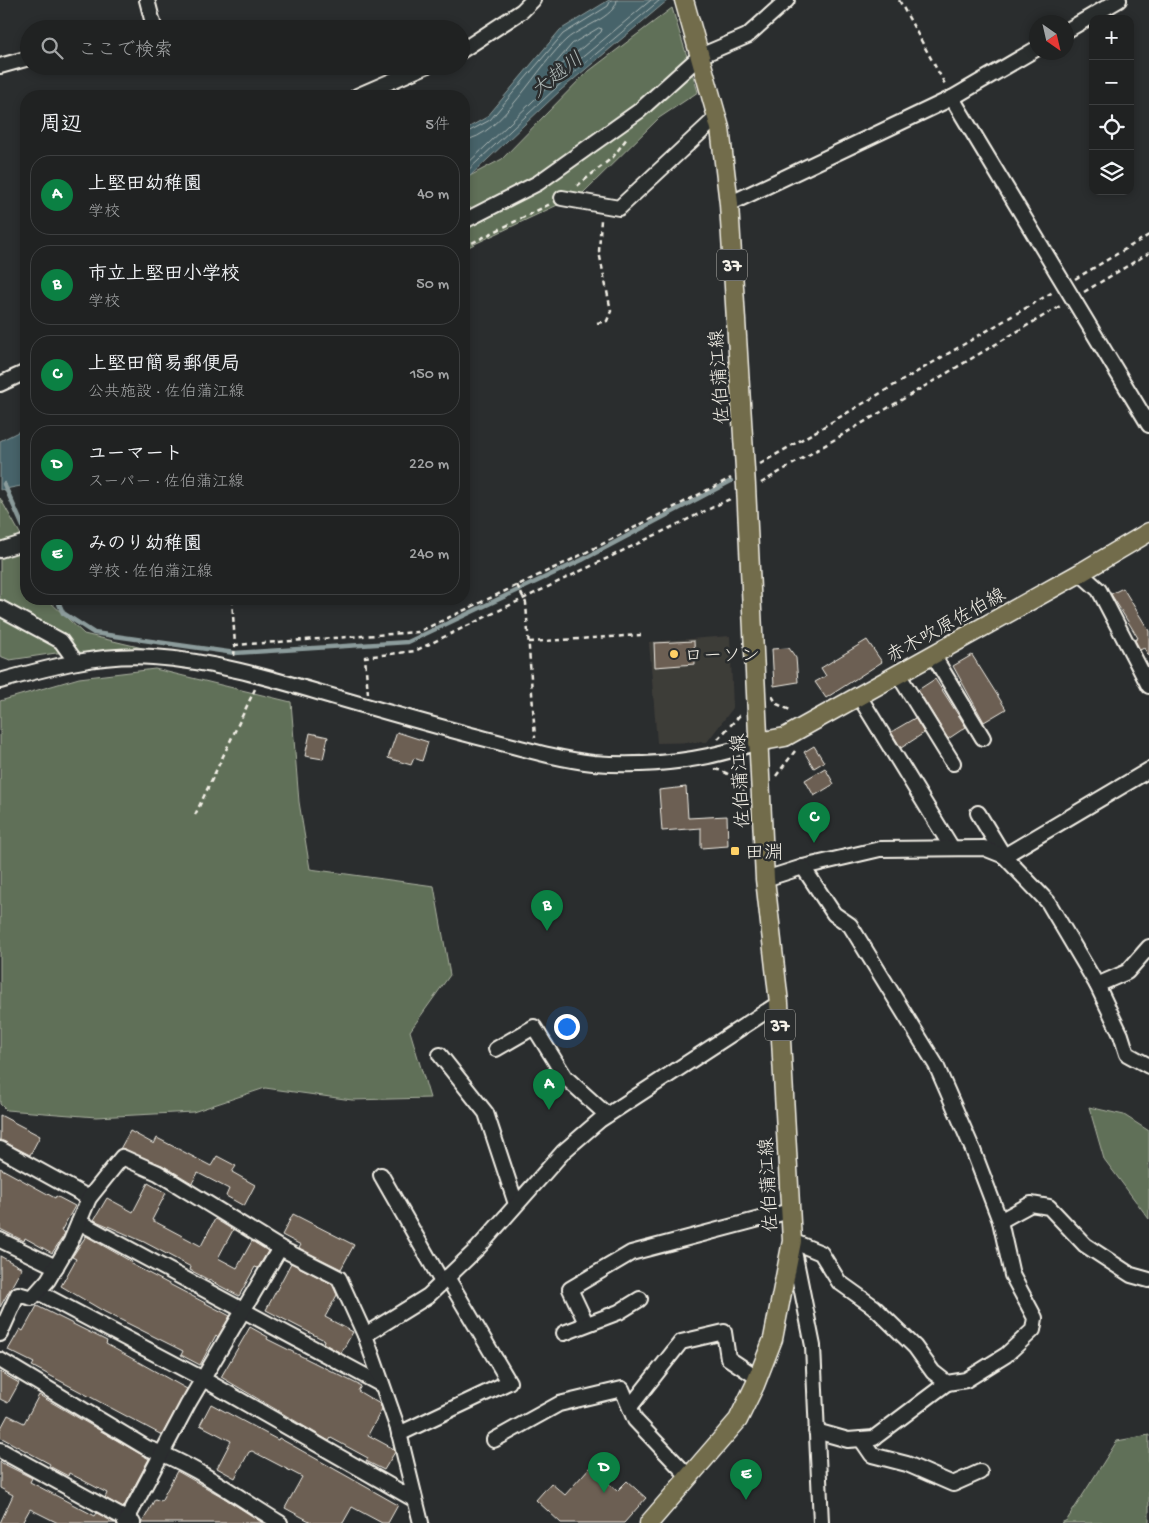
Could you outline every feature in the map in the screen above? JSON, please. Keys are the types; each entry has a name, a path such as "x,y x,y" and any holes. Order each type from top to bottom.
{"main road":[{"name":"佐伯蒲江線","path":"649,1523 738,1420 758,1378 773,1339 792,1241 779,1003 766,879 746,481 729,204 717,117 684,0"},
{"name":"赤木吹原佐伯線","path":"758,742 784,737 1080,573 1149,532"}],"street":[{"path":"147,0 152,20"},
{"path":"470,45 522,11 533,0"},
{"path":"470,218 538,183 638,111 700,56 747,36 787,0"},
{"path":"1074,26 1119,0"},
{"path":"729,204 952,98 1029,52"},
{"path":"0,66 20,60"},
{"path":"371,90 405,75"},
{"path":"952,98 1149,425"},
{"path":"562,198 619,208 717,117"},
{"path":"0,384 20,375"},
{"path":"0,550 20,544"},
{"path":"1080,573 1099,590 1149,686"},
{"path":"0,608 61,641 76,662"},
{"path":"933,655 983,738"},
{"path":"0,681 76,662 153,657 221,666 536,752 592,762 624,764 684,760 724,754 758,742"},
{"path":"898,674 953,764"},
{"path":"859,696 952,848"},
{"path":"1004,856 1149,770"},
{"path":"978,813 1004,856 1048,902 1097,985 1121,1035 1127,1054 1149,1066"},
{"path":"766,879 803,867 880,849 984,848 1004,856"},
{"path":"803,867 834,914 850,925 936,1066 973,1150 1000,1221 1012,1275 1035,1318 1033,1330 1006,1355 966,1380 947,1383 874,1438 848,1440 816,1431"},
{"path":"1097,985 1128,972 1149,947"},
{"path":"366,1335 428,1296 478,1248 564,1151 607,1115 779,1003"},
{"path":"496,1048 534,1027 565,1077 607,1115"},
{"path":"440,1055 486,1113 516,1204"},
{"path":"0,1149 89,1198"},
{"path":"0,1334 18,1294 32,1298 48,1280 79,1222 89,1198 122,1157 158,1173 280,1248 339,1278 366,1335 399,1434 421,1523"},
{"path":"381,1175 509,1382 399,1434"},
{"path":"1000,1221 1031,1204 1049,1207 1085,1244 1131,1275 1149,1280"},
{"path":"586,1324 570,1289 631,1253 790,1211"},
{"path":"79,1222 382,1385"},
{"path":"0,1240 56,1267"},
{"path":"792,1241 821,1253 839,1282 874,1307 915,1347 933,1372 947,1383"},
{"path":"792,1241 813,1346 821,1523"},
{"path":"0,1450 128,1522 203,1379 280,1248"},
{"path":"38,1292 203,1379 415,1500"},
{"path":"564,1333 619,1312 640,1299"},
{"path":"630,1406 681,1342 724,1332 728,1358 758,1378"},
{"path":"0,1360 147,1448 164,1453 280,1523"},
{"path":"494,1440 559,1404 622,1389 635,1420 689,1477"},
{"path":"861,1439 872,1455 907,1464 953,1484 980,1472"}],"path":[{"path":"899,0 952,98"},
{"path":"597,323 607,321 611,311 599,252 601,204"},
{"path":"235,646 418,632 746,481 770,459 1149,235"},
{"path":"369,707 365,657 415,652 524,599 746,481 1073,298 1149,253"},
{"path":"517,586 524,599 529,642 536,752"},
{"path":"232,605 234,659"},
{"path":"529,642 642,635"},
{"path":"195,815 261,676"},
{"path":"768,690 777,704 792,711"},
{"path":"718,740 742,712"},
{"path":"774,779 797,748"}],"shaded area":[{"path":"730,636 733,708 707,742 657,743 649,642"}],"green space":[{"path":"672,8 698,92 659,118 583,193 470,246 470,176 502,159 585,74"},
{"path":"0,498 20,533 20,605 53,605 84,634 151,650 56,653 10,660 0,656"},
{"path":"155,669 291,702 299,802 310,869 434,886 450,975 410,1031 430,1098 352,1100 265,1088 193,1112 96,1117 6,1110 0,1104 0,701 79,678"},
{"path":"1089,1107 1124,1115 1149,1131 1149,1219 1104,1159"},
{"path":"1149,1435 1149,1523 1061,1523 1067,1520 1117,1441"}],"water":[{"name":"大越川","path":"609,0 668,0 561,90 470,176 470,127 487,117 560,30"},
{"path":"20,431 20,486 0,490 0,441"}],"building":[{"path":"1123,588 1149,631 1149,656 1144,648 1140,650 1135,640 1138,638 1111,594"},
{"path":"867,640 882,662 826,698 815,682 826,676 821,668"},
{"name":"ローソン","path":"694,641 695,664 655,667 654,643"},
{"path":"789,648 796,658 798,682 774,686 772,649"},
{"path":"972,655 1006,709 984,722 953,666"},
{"path":"935,679 966,727 948,739 918,690"},
{"path":"915,718 924,733 901,748 891,732"},
{"path":"397,732 428,742 422,761 414,758 411,765 388,758"},
{"path":"310,733 328,737 323,759 305,756"},
{"path":"814,746 824,762 814,768 804,752"},
{"path":"825,768 834,784 814,796 805,780"},
{"path":"686,787 688,818 727,816 728,846 701,848 701,828 662,831 659,790"},
{"path":"0,1115 40,1136 30,1155 0,1140"},
{"path":"130,1131 154,1144 157,1138 211,1166 217,1156 236,1166 232,1172 255,1185 244,1206 226,1196 229,1189 198,1173 192,1183 162,1165 120,1149"},
{"path":"0,1168 55,1198 56,1196 75,1206 61,1231 65,1233 52,1253 25,1238 24,1241 0,1229"},
{"path":"148,1183 166,1193 152,1220 201,1246 215,1219 233,1230 218,1258 237,1268 252,1241 268,1251 258,1268 255,1267 239,1296 190,1270 191,1267 144,1242 94,1220 107,1198 133,1212"},
{"path":"293,1214 354,1245 341,1269 299,1248 301,1245 282,1235"},
{"path":"86,1236 132,1262 131,1264 230,1316 218,1337 216,1335 200,1365 181,1355 183,1351 105,1312 61,1286 76,1259 72,1257"},
{"path":"0,1256 22,1268 0,1307"},
{"path":"291,1263 332,1284 337,1295 325,1317 353,1332 341,1353 323,1343 324,1340 266,1310"},
{"path":"37,1306 107,1341 106,1344 187,1389 162,1435 32,1366 34,1363 8,1350 20,1329 23,1331"},
{"path":"250,1327 268,1337 267,1339 361,1386 358,1391 380,1404 382,1409 368,1435 394,1449 395,1452 384,1470 366,1461 368,1458 331,1438 329,1441 221,1377"},
{"path":"0,1372 19,1383 8,1403 0,1399"},
{"path":"39,1395 149,1459 123,1508 105,1498 107,1493 69,1473 68,1476 0,1437 0,1430 8,1415 24,1423"},
{"path":"211,1404 278,1440 279,1438 398,1505 388,1523 382,1523 352,1507 343,1523 313,1523 285,1508 302,1477 252,1451 249,1452 235,1478 217,1468 231,1441 200,1425"},
{"path":"0,1462 32,1478 30,1482 95,1516 97,1513 115,1523 58,1523 30,1509 22,1523 0,1523 13,1495 0,1488"},
{"path":"590,1467 617,1491 627,1481 646,1498 624,1523 561,1523 536,1500 551,1483 565,1495"},
{"path":"177,1471 263,1523 142,1523 155,1499 161,1501"}],"waterway":[{"path":"60,605 63,613 94,633 235,653 408,642 582,560 731,481"},
{"path":"4,484 20,520"}],"place":[{"name":"ローソン","path":"674,654"},
{"name":"上堅田簡易郵便局","path":"814,843"},
{"name":"田淵","path":"735,851"},
{"name":"市立上堅田小学校","path":"547,931"},
{"name":"上堅田幼稚園","path":"549,1110"},
{"name":"ユーマート","path":"604,1493"},
{"name":"みのり幼稚園","path":"746,1500"}]}
